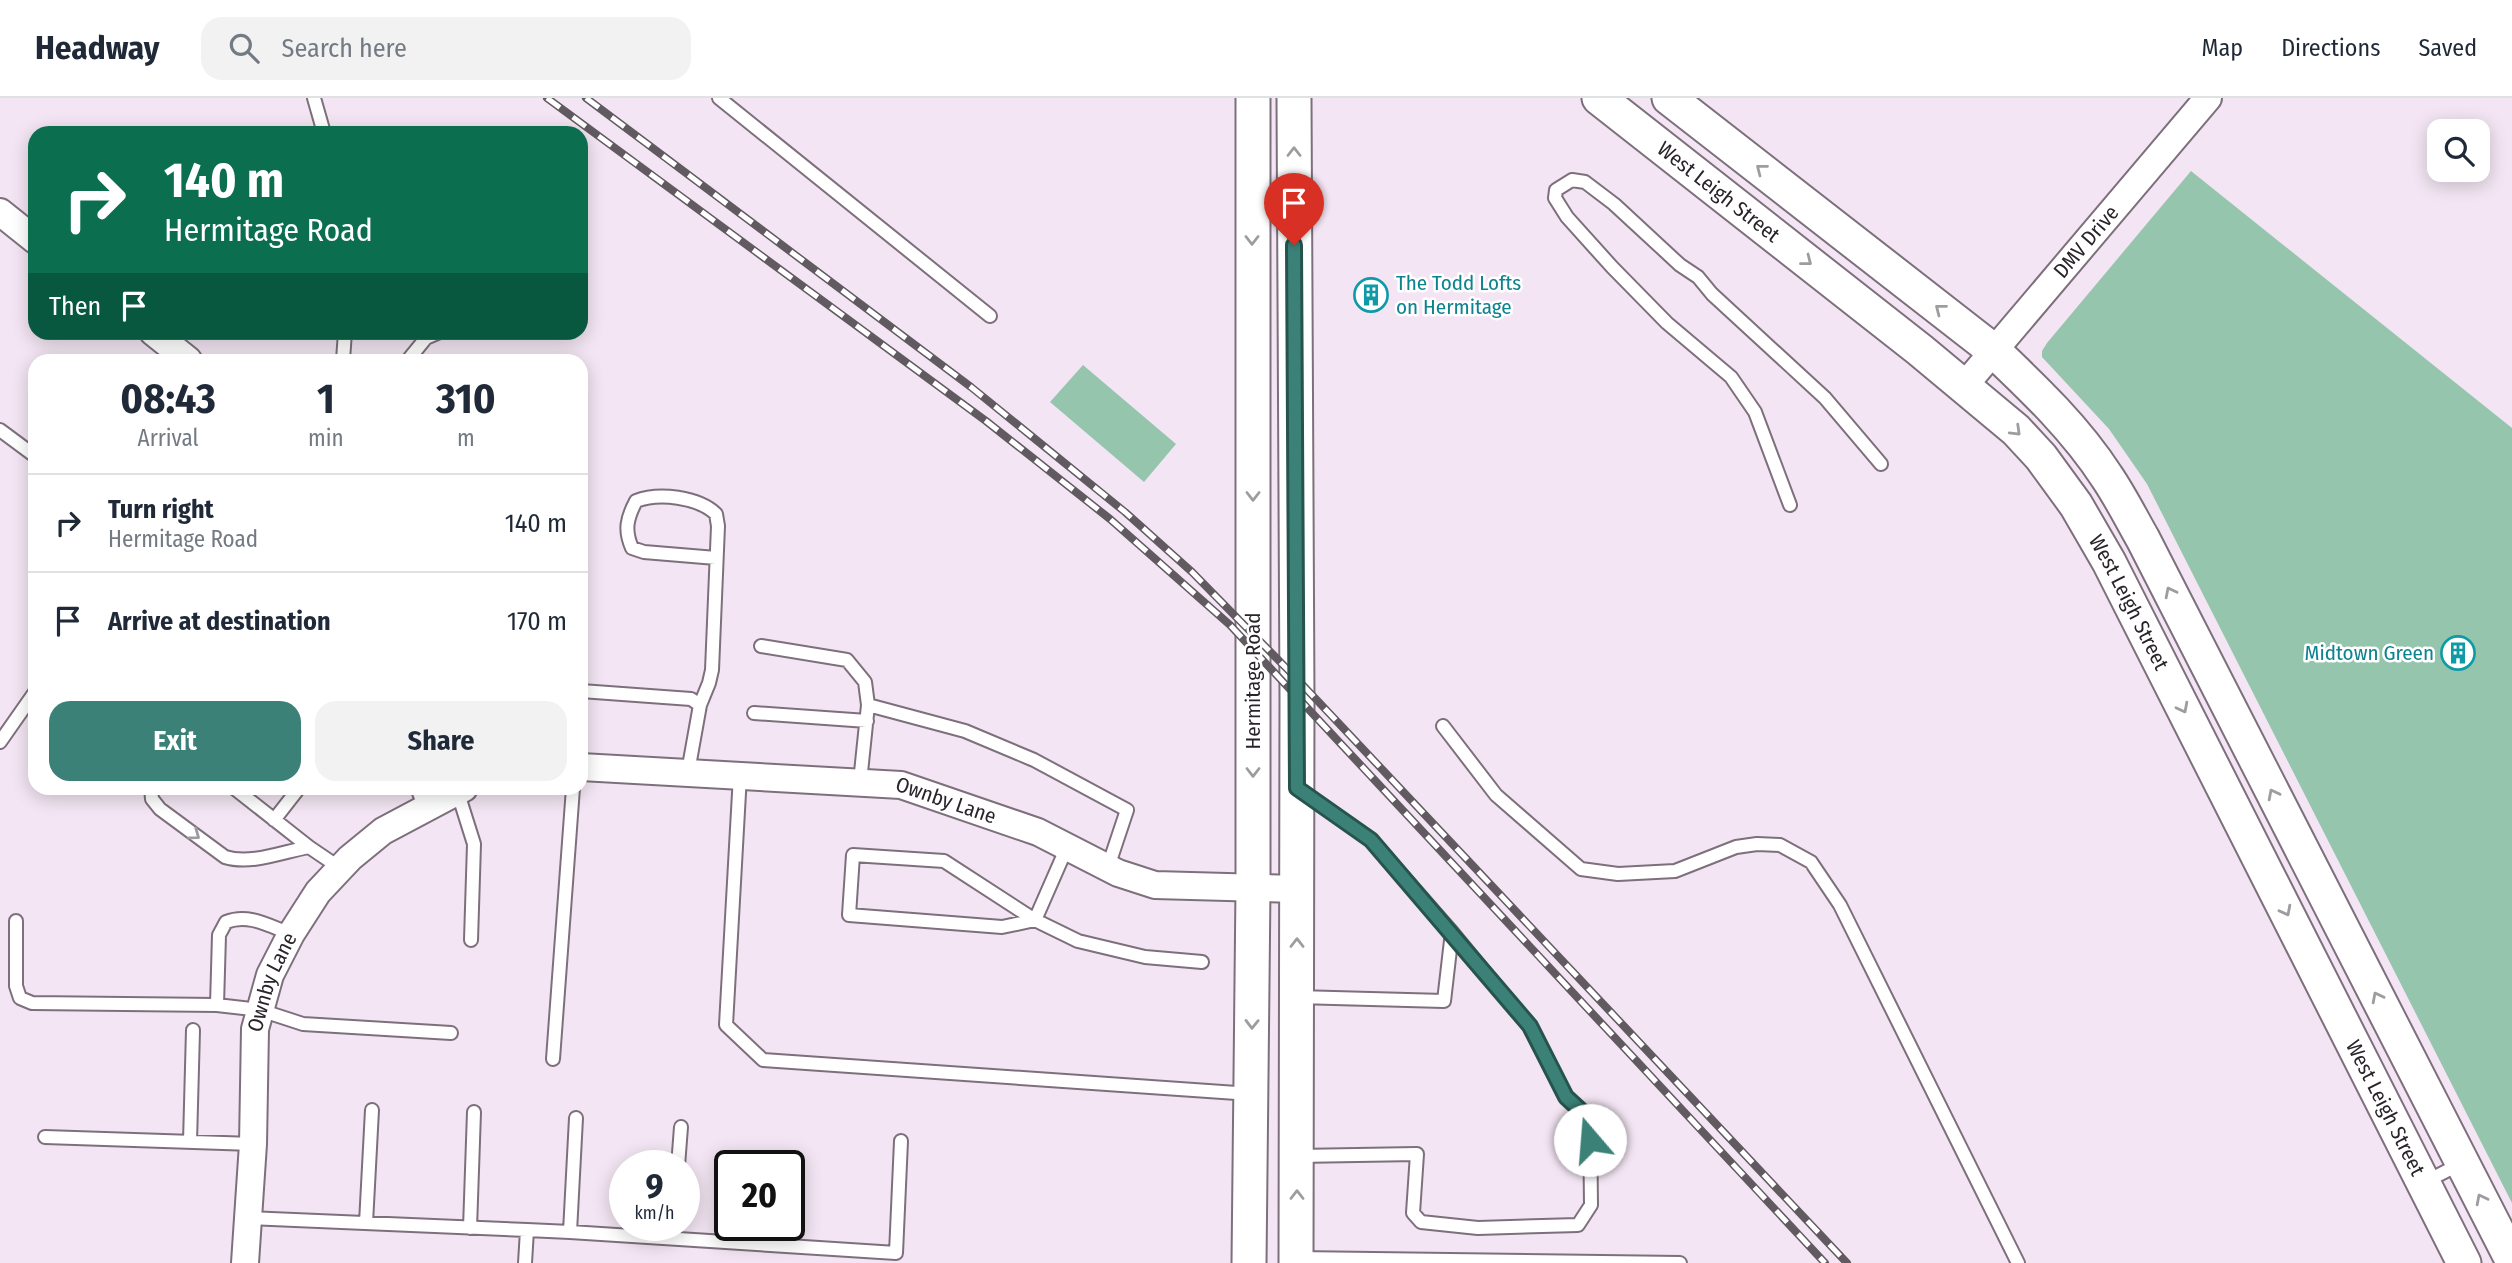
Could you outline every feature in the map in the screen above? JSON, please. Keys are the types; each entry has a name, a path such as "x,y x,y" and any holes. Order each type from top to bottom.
{"street":[{"name":"Hermitage Road","path":"1249,1263 1253,889 1253,98"},
{"name":"Hermitage Road","path":"1294,98 1296,1260"},
{"name":"West Leigh Street","path":"1599,98 1964,386 2016,430 2042,457 2076,506 2109,562 2464,1263"},
{"name":"West Leigh Street","path":"1669,98 1994,351 2043,398 2079,438 2108,478 2143,539 2512,1260"},
{"name":"DMV Drive","path":"1964,386 2208,98"},
{"path":"0,212 28,234"},
{"path":"163,340 180,354"},
{"name":"Ownby Lane","path":"588,767 901,785 1038,832 1108,867 1155,885 1297,890"},
{"name":"Ownby Lane","path":"246,1263 253,1144 255,1029 270,975 291,934 318,892 340,868 421,798"}],"lane":[{"path":"314,98 322,126"},
{"path":"719,98 990,316"},
{"path":"1790,505 1755,412 1731,377 1667,323 1612,267 1567,217 1555,198 1556,190 1572,180 1585,181 1614,204 1680,265 1698,277 1825,398 1881,464"},
{"path":"413,354 424,340"},
{"path":"0,430 28,451"},
{"path":"688,772 699,705 712,670 716,558 716,514 709,507 691,501 649,496 636,501 628,517 627,535 632,548 644,552 716,558"},
{"path":"761,646 847,660 865,682 868,705 860,782"},
{"path":"588,692 691,699 699,705"},
{"path":"0,742 28,702"},
{"path":"868,705 965,731 1034,760 1127,810 1108,867"},
{"path":"754,713 867,721"},
{"path":"1443,726 1496,795 1581,869 1618,874 1675,871 1736,847 1757,844 1780,845 1811,862 1840,905 2018,1263"},
{"path":"740,775 726,1025 763,1060 1251,1094"},
{"path":"1297,788 1371,840 1530,1026 1566,1097 1590,1119 1591,1205 1578,1225 1478,1228 1420,1222 1413,1213 1417,1154 1297,1156"},
{"path":"152,795 160,809 225,857 249,859 309,847"},
{"path":"242,795 340,868"},
{"path":"274,821 294,795"},
{"path":"462,795 474,844 471,940"},
{"path":"553,1059 572,795"},
{"path":"1035,920 1068,847"},
{"path":"1035,920 1002,927 849,915 853,855 944,861 1035,920 1078,941 1145,957 1202,962"},
{"path":"217,1005 219,935 226,922 237,918 253,919 291,934"},
{"path":"16,921 16,986 20,998 32,1003 217,1005 260,1010 303,1024 451,1033"},
{"path":"1297,997 1444,1001 1452,932"},
{"path":"190,1142 193,1030"},
{"path":"366,1223 372,1110"},
{"path":"470,1228 474,1112"},
{"path":"570,1232 576,1118"},
{"path":"679,1150 681,1127"},
{"path":"46,1137 253,1144"},
{"path":"697,1241 896,1258 901,1141"},
{"path":"2423,1183 2462,1163"},
{"path":"247,1218 609,1235"},
{"path":"525,1263 527,1230"},
{"path":"1296,1260 1681,1263"}],"green space":[{"path":"2191,171 2512,428 2512,1203 2147,484 2109,429 2042,357 2047,343"},
{"path":"1083,365 1176,444 1144,482 1050,402"}],"railway":[{"path":"547,98 585,126"},
{"path":"586,98 971,387 1125,512 1192,572 1297,679 1847,1263"},
{"path":"588,128 986,421 1110,519 1230,625 1825,1263"}],"place":[{"name":"The Todd Lofts on Hermitage","path":"1371,295"},
{"name":"Midtown Green","path":"2458,653"}],"route":[{"path":"1294,245 1297,788 1371,840 1452,932 1530,1026 1566,1097 1590,1119 1590,1140"}]}
